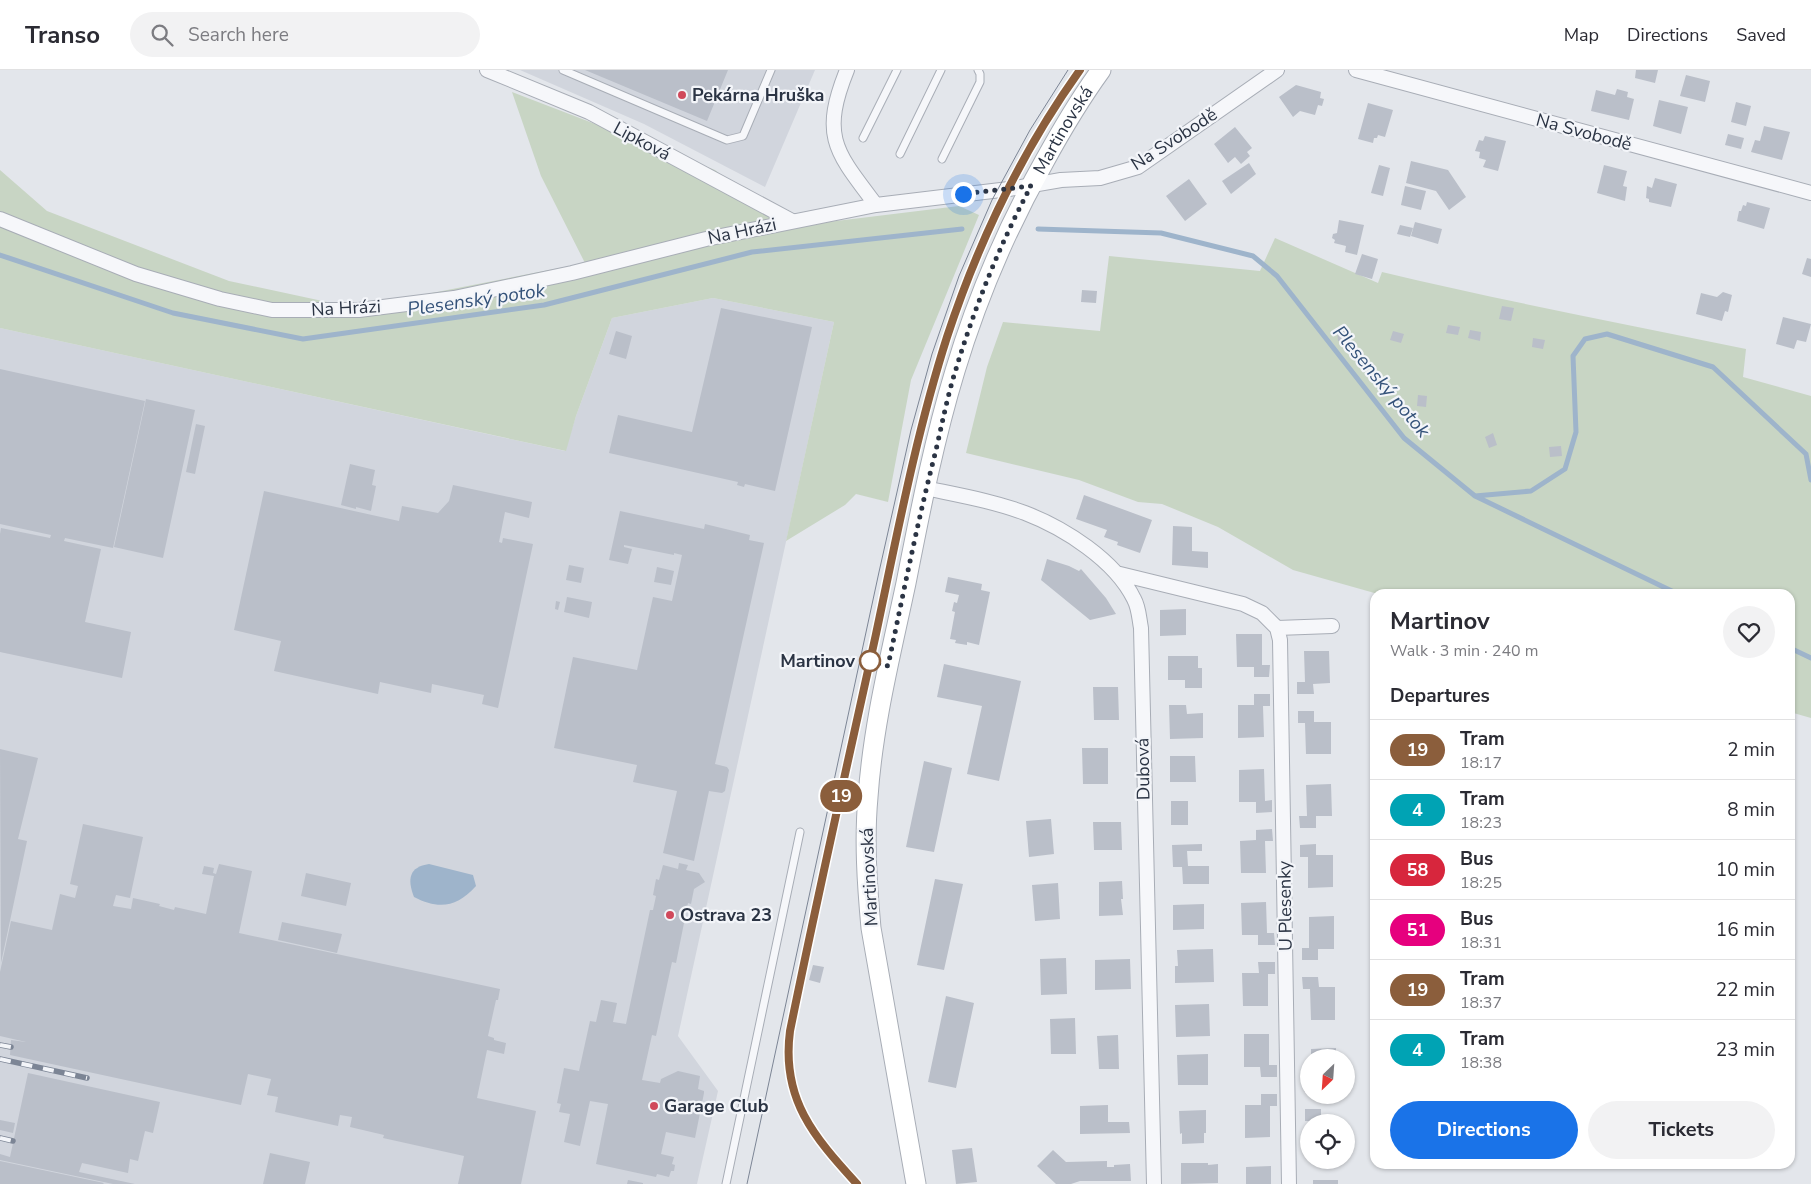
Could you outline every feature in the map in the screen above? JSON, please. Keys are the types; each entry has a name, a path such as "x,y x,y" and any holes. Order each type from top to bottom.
{"street":[{"name":"Lipková","path":"487,70 589,112 792,221"},
{"path":"847,70 833,121 834,137 845,164 876,205"},
{"name":"Martinovská","path":"916,1184 871,928 868,892 866,837 868,796 880,702 925,488 955,370 973,316 1007,234 1031,186 1060,132 1102,70"},
{"name":"Na Svobodě","path":"1031,186 1061,180 1100,178 1138,167 1277,70"},
{"name":"Na Svobodě","path":"1356,70 1811,193"},
{"name":"Na Hrázi","path":"0,219 136,274 220,300 272,310 360,310 454,298 572,273 706,239 876,205 1031,186"},
{"name":"Dubová","path":"925,488 972,498 1032,517 1057,528 1099,557 1116,573 1126,585 1138,610 1141,628 1154,1184"},
{"path":"1116,573 1243,604 1262,613 1277,628 1332,626"},
{"name":"U Plesenky","path":"1277,628 1280,640 1289,1184"}],"lane":[{"path":"563,70 727,140 743,136 771,70"},
{"path":"864,138 897,70"},
{"path":"900,154 941,70"},
{"path":"942,159 980,82 978,70"},
{"path":"726,1184 800,832"}],"shaded area":[{"path":"520,70 815,70 765,187 644,124"},
{"path":"713,298 834,322 678,1036 718,1091 697,1184 0,1184 0,328 565,451 612,318"}],"green space":[{"path":"512,92 715,170 787,227 959,206 979,215 911,380 888,502 856,494 845,505 786,541 834,322 713,298 612,318 576,416 566,451 0,328 0,170 47,211 229,281 355,308 585,263 541,176"},
{"path":"1275,238 1378,283 1382,272 1518,303 1746,349 1743,377 1811,396 1811,718 1795,713 1795,589 1370,589 1370,592 1293,570 1218,527 1162,504 1138,502 1079,480 966,453 987,367 1003,322 1100,331 1109,256 1260,271"}],"water":[{"path":"429,864 473,875 476,886 462,898 447,904 432,904 414,897 410,879 411,875 417,868"}],"building":[{"name":"Pekárna Hruška","path":"585,70 728,70 707,121"},
{"path":"1636,70 1658,70 1655,83 1635,78"},
{"path":"1686,75 1710,81 1705,102 1680,96"},
{"path":"1296,85 1321,92 1320,98 1324,99 1322,106 1318,105 1315,115 1300,111 1293,117 1279,97"},
{"path":"1617,89 1628,92 1627,97 1634,99 1629,120 1591,111 1596,90 1615,95"},
{"path":"1659,100 1688,107 1681,134 1653,126"},
{"path":"1736,102 1751,106 1746,126 1731,122"},
{"path":"1368,103 1393,110 1385,137 1378,135 1377,138 1374,138 1373,143 1358,139"},
{"path":"1764,126 1790,132 1782,160 1751,152 1755,140 1760,141"},
{"path":"1235,127 1252,148 1247,152 1250,156 1241,164 1235,157 1228,163 1214,144"},
{"path":"1728,134 1744,138 1741,149 1725,145"},
{"path":"1485,136 1506,141 1498,171 1483,167 1486,160 1479,158 1480,152 1475,151 1479,140 1483,141"},
{"path":"1411,161 1448,170 1466,197 1449,210 1436,191 1406,183"},
{"path":"1249,163 1256,174 1231,194 1222,181"},
{"path":"1379,165 1390,168 1383,196 1371,193"},
{"path":"1604,165 1627,171 1623,186 1627,187 1625,201 1597,193"},
{"path":"1655,178 1677,184 1671,207 1649,202 1649,199 1646,198 1647,186 1652,188"},
{"path":"1189,179 1207,204 1185,221 1166,196"},
{"path":"1405,186 1426,191 1421,210 1401,205"},
{"path":"1747,202 1770,208 1764,229 1737,221 1739,211 1741,211 1743,205 1746,206"},
{"path":"1339,220 1364,225 1357,255 1345,252 1346,246 1334,243 1335,240 1332,238 1333,234 1337,233"},
{"path":"1415,222 1442,229 1438,244 1411,236"},
{"path":"1400,225 1413,228 1410,237 1397,234"},
{"path":"1362,254 1378,259 1372,279 1355,274"},
{"path":"1807,258 1811,259 1811,277 1802,274"},
{"path":"1082,290 1097,291 1096,303 1081,302"},
{"path":"1723,292 1732,295 1728,312 1725,311 1722,321 1696,314 1701,293 1717,297"},
{"path":"1502,306 1514,308 1511,321 1499,319"},
{"path":"721,308 812,327 775,491 745,484 744,487 737,485 738,482 609,453 618,415 692,432"},
{"path":"1783,317 1811,324 1806,342 1797,340 1794,349 1776,344"},
{"path":"1448,325 1460,327 1458,335 1446,333"},
{"path":"1350,330 1351,340 1338,341 1337,331"},
{"path":"1470,330 1481,332 1480,341 1468,338"},
{"path":"616,331 632,336 626,359 609,354"},
{"path":"1393,331 1404,334 1401,343 1390,340"},
{"path":"1533,338 1545,340 1543,349 1532,347"},
{"path":"0,369 145,401 113,548 65,538 64,541 101,549 85,622 131,632 122,678 0,652 1,528 50,538 51,535 0,524"},
{"path":"1418,395 1427,396 1426,407 1417,406"},
{"path":"146,399 195,410 163,558 114,547"},
{"path":"196,424 205,426 195,474 186,472"},
{"path":"1493,433 1497,445 1489,448 1485,437"},
{"path":"1561,446 1562,456 1550,457 1549,447"},
{"path":"350,464 375,470 372,485 376,486 371,511 341,505"},
{"path":"453,485 532,502 529,518 505,512 499,542 502,543 503,538 533,544 498,708 482,704 484,695 432,684 431,693 380,682 378,694 274,671 281,641 234,630 264,491 399,521 402,506 438,513 449,501"},
{"path":"1084,495 1152,520 1140,553 1117,545 1118,542 1104,537 1107,530 1076,519"},
{"path":"620,511 704,529 705,524 750,535 749,540 764,543 715,764 727,767 729,770 725,791 722,793 709,791 694,861 663,853 677,791 633,782 637,765 554,748 573,657 637,670 653,597 672,601 682,555 624,545 624,547 632,549 628,564 609,560"},
{"path":"1173,526 1192,527 1192,551 1208,552 1208,568 1172,565"},
{"path":"1047,559 1079,571 1081,569 1106,598 1116,614 1090,620 1041,580"},
{"path":"569,565 584,568 581,583 566,580"},
{"path":"657,567 674,571 671,585 654,582"},
{"path":"948,577 982,584 981,590 990,592 979,645 967,642 967,645 955,643 956,640 950,639 955,612 952,611 954,602 957,603 959,595 945,592"},
{"path":"567,597 592,602 589,618 564,612"},
{"path":"556,601 560,602 558,610 555,609"},
{"path":"1186,609 1186,635 1160,636 1160,610"},
{"path":"1236,634 1262,634 1262,665 1270,665 1269,677 1254,677 1254,667 1237,667"},
{"path":"1304,651 1329,651 1330,683 1313,684 1314,694 1297,694 1297,682 1305,682"},
{"path":"1168,656 1198,656 1198,668 1202,668 1202,688 1185,688 1185,680 1168,680"},
{"path":"944,664 1021,681 999,781 967,774 982,706 937,697"},
{"path":"1093,687 1118,687 1119,720 1094,720"},
{"path":"1254,694 1270,694 1270,706 1263,706 1264,737 1238,738 1238,705 1254,705"},
{"path":"1169,705 1186,705 1187,714 1203,713 1203,738 1170,739"},
{"path":"1298,711 1314,711 1314,722 1331,722 1331,754 1306,754 1305,723 1298,723"},
{"path":"1082,748 1108,748 1108,784 1083,784"},
{"path":"0,749 38,758 18,839 27,841 1,963"},
{"path":"1170,756 1195,756 1196,782 1170,782"},
{"path":"924,761 952,768 934,852 906,847"},
{"path":"1264,769 1265,801 1272,800 1272,812 1256,813 1256,802 1239,802 1239,770"},
{"path":"1331,784 1332,816 1316,816 1316,828 1300,828 1299,816 1307,816 1306,785"},
{"path":"1171,801 1188,801 1188,825 1171,825"},
{"path":"1051,819 1054,854 1029,857 1026,821"},
{"path":"1093,822 1121,822 1122,850 1094,850"},
{"path":"83,824 143,837 130,898 116,895 113,906 131,909 133,898 160,904 159,906 174,910 175,907 206,914 214,876 202,874 204,866 214,868 213,873 216,874 219,864 252,871 239,933 500,989 488,1036 494,1038 494,1040 506,1043 504,1054 487,1050 477,1098 536,1111 521,1184 458,1184 464,1156 383,1138 384,1135 350,1127 352,1117 340,1115 338,1126 275,1112 278,1097 267,1095 271,1079 248,1074 241,1105 10,1055 11,1040 26,1042 0,1036 0,972 11,921 52,930 60,894 75,898 78,886 70,884"},
{"path":"1272,829 1273,841 1265,841 1266,873 1241,873 1240,841 1256,840 1256,830"},
{"path":"1202,844 1202,851 1187,851 1188,866 1209,866 1209,884 1183,884 1182,867 1173,867 1172,845"},
{"path":"1316,844 1316,855 1333,855 1333,887 1308,888 1308,857 1300,857 1300,845"},
{"path":"679,863 688,865 686,870 699,873 705,882 694,889 691,904 688,903 676,963 672,962 656,1036 652,1035 642,1080 660,1083 661,1079 678,1071 700,1076 698,1089 704,1091 704,1093 695,1138 666,1132 661,1154 674,1157 672,1164 675,1165 674,1171 671,1171 669,1177 657,1174 656,1177 596,1164 608,1104 590,1101 580,1146 564,1142 570,1114 559,1112 561,1104 557,1103 564,1068 579,1071 590,1021 596,1022 601,1000 617,1003 613,1022 626,1024 650,910 653,910 656,896 653,895 656,879 659,880 663,865 678,869"},
{"path":"306,873 351,883 346,906 301,896"},
{"path":"935,879 963,884 944,970 917,965"},
{"path":"1122,881 1123,899 1121,899 1123,915 1099,916 1099,882"},
{"path":"1058,883 1060,919 1035,921 1032,885"},
{"path":"1266,902 1267,933 1274,933 1275,945 1258,945 1258,935 1242,935 1241,903"},
{"path":"1204,904 1204,929 1173,930 1173,905"},
{"path":"1334,916 1334,949 1318,949 1318,960 1302,960 1302,948 1309,948 1309,917"},
{"path":"282,922 342,934 337,953 278,940"},
{"path":"1213,949 1214,982 1175,983 1175,966 1178,966 1177,950"},
{"path":"1066,958 1067,994 1041,995 1040,959"},
{"path":"1130,959 1131,989 1095,990 1095,960"},
{"path":"1258,962 1275,962 1275,974 1268,974 1268,1006 1243,1006 1242,973 1259,973"},
{"path":"813,965 824,967 820,983 809,980"},
{"path":"1302,977 1318,977 1319,987 1335,987 1335,1020 1311,1020 1310,989 1303,989"},
{"path":"946,996 974,1003 956,1088 928,1082"},
{"path":"1209,1004 1210,1036 1176,1037 1175,1005"},
{"path":"1075,1018 1076,1054 1051,1054 1050,1019"},
{"path":"1244,1034 1269,1034 1269,1065 1277,1065 1277,1077 1261,1077 1260,1067 1244,1067"},
{"path":"1118,1035 1119,1069 1099,1069 1097,1036"},
{"path":"1208,1054 1208,1085 1178,1085 1177,1055"},
{"path":"28,1073 160,1102 153,1133 145,1131 138,1161 130,1159 128,1173 82,1163 79,1172 135,1184 113,1184 0,1160 0,1154 10,1157"},
{"path":"1261,1094 1277,1094 1277,1106 1270,1106 1270,1137 1245,1138 1245,1105 1261,1105"},
{"path":"1108,1105 1108,1122 1129,1122 1130,1133 1080,1134 1080,1106"},
{"path":"1305,1109 1321,1109 1321,1114 1305,1114"},
{"path":"1206,1110 1204,1143 1182,1144 1179,1111"},
{"path":"0,1120 15,1123 13,1133 0,1130"},
{"path":"972,1148 977,1182 956,1184 952,1150"},
{"path":"1053,1150 1066,1162 1107,1161 1107,1167 1130,1164 1131,1181 1080,1181 1071,1184 1056,1184 1037,1166"},
{"path":"270,1153 310,1162 305,1184 263,1184"},
{"path":"0,1161 104,1183 0,1184"},
{"path":"1181,1163 1218,1164 1218,1183 1181,1184"},
{"path":"1271,1166 1271,1184 1246,1184 1246,1167"},
{"path":"628,1180 643,1183 643,1184 627,1184"},
{"path":"1313,1180 1338,1180 1338,1184 1313,1184"}],"waterway":[{"name":"Plesenský potok","path":"0,255 173,313 303,339 544,305 752,252 962,229"},
{"name":"Plesenský potok","path":"1038,229 1161,233 1253,256 1277,276 1404,438 1475,496 1531,491 1565,469 1576,432 1573,356 1585,339 1607,334 1713,367 1806,454 1811,480"},
{"path":"1475,496 1668,589"},
{"path":"1795,650 1811,658"}],"tram line":[{"path":"747,1184 879,572 911,430 932,354 959,276 992,200 1030,130 1068,70"},
{"path":"857,1184 827,1150 804,1115 791,1077 789,1055 790,1031 905,497 924,419 946,342 971,271 1002,201 1039,134 1080,70"},
{"name":"19","path":"857,1184 817,1137 797,1101 792,1087 788,1061 790,1031 906,492 937,372 965,287 987,234 1039,134 1080,70"}],"railway":[{"path":"0,1045 11,1047"},
{"path":"0,1059 87,1078"},
{"path":"0,1138 13,1141"}],"place":[{"name":"Pekárna Hruška","path":"682,95"},
{"name":"Martinov","path":"870,661"},
{"name":"Ostrava 23","path":"670,915"},
{"name":"Garage Club","path":"654,1106"}],"route":[{"path":"870,661 888,666 925,488 955,370 976,307 995,261 1010,226 1031,186 963,194"}]}
